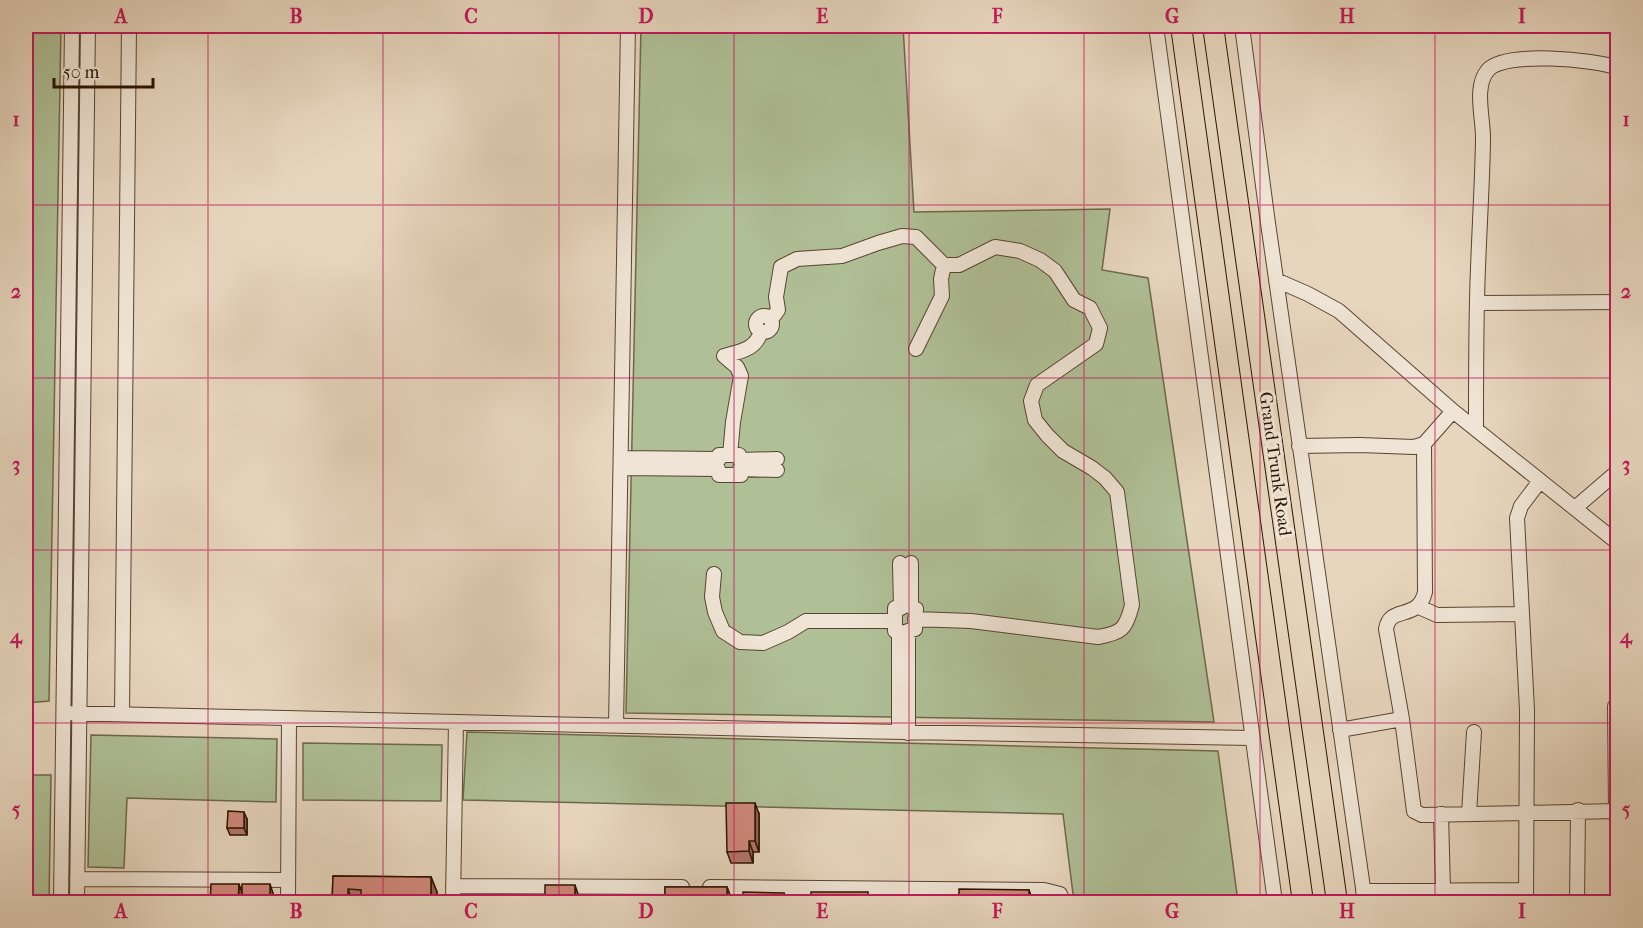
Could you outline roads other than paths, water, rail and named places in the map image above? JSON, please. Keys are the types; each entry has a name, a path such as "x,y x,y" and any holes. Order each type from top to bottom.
{"highway":[{"name":"Grand Trunk Road","path":"1181,26 1304,903"},
{"name":"Grand Trunk Road","path":"1212,26 1336,903"}],"street":[{"path":"61,903 72,26"},
{"path":"77,903 88,26"},
{"path":"122,714 129,26"},
{"path":"616,726 628,26"},
{"path":"1156,26 1275,903"},
{"path":"1242,26 1299,446 1364,897 1443,890 1526,896 1527,710 1517,518 1521,506 1540,480"},
{"path":"1476,429 1477,303 1483,147 1481,83 1488,70 1496,64 1537,58 1576,59 1605,63 1617,68"},
{"path":"730,455 741,376 737,367 724,356 746,349 758,342 761,332 766,332 771,328 772,323 763,314 772,318 778,310 776,297 780,267 797,259 856,253 902,236 915,237 944,265 959,265 995,247 1020,251 1040,260 1055,271 1074,300 1090,308 1100,328 1096,344 1037,385 1031,401 1035,420 1047,435 1063,451 1105,478 1117,492 1132,605 1128,623 1117,634 1098,637 971,621 915,619"},
{"path":"916,349 942,296 941,279 944,265"},
{"path":"1276,280 1339,311 1453,411 1617,543"},
{"path":"1477,303 1617,302"},
{"path":"1299,446 1360,445 1403,448 1424,444 1453,411"},
{"path":"1424,444 1425,592 1419,607 1392,617 1388,621 1389,654 1402,719 1414,811 1422,815 1617,811 1615,706"},
{"path":"719,455 739,455 740,460 777,465 740,469 741,475 719,475 718,469 622,463 719,459 719,455"},
{"path":"1575,508 1617,471"},
{"path":"906,563 910,607 916,609 915,629 908,631 904,732 899,630 895,630 895,608 901,608 906,563"},
{"path":"714,574 712,597 715,612 723,630 740,642 764,643 806,621 895,621"},
{"path":"1419,607 1437,615 1521,614"},
{"path":"64,712 616,726 1252,738"},
{"path":"288,903 289,718"},
{"path":"1340,730 1402,719"},
{"path":"453,903 456,722"},
{"path":"1469,814 1473,732"},
{"path":"1576,903 1578,810"},
{"path":"1441,814 1443,890"},
{"path":"77,879 288,880"},
{"path":"453,886 1044,890 1060,894 1063,903"},
{"path":"800,888 800,903"}]}
